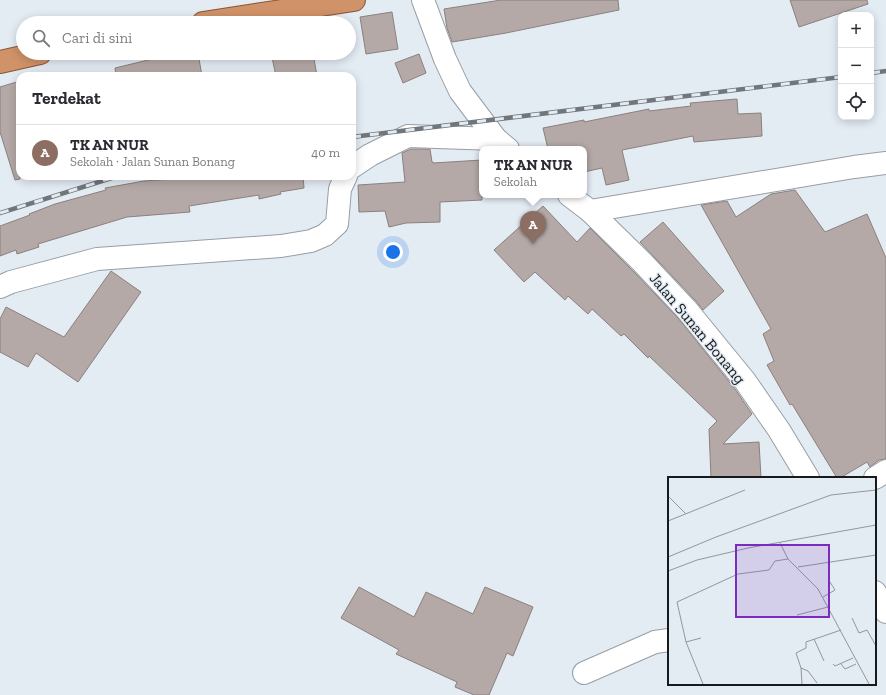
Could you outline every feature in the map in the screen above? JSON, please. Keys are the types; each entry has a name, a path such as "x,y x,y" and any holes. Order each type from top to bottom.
{"highway":[{"path":"249,16 354,0"},
{"path":"0,62 16,58"}],"street":[{"path":"423,0 444,59 460,91 502,144"},
{"path":"356,164 370,155 408,136 502,144"},
{"path":"590,211 886,163"},
{"path":"0,287 11,282 97,259 281,246 311,241 325,235 337,224 340,189 344,180"},
{"name":"Jalan Sunan Bonang","path":"572,198 590,211 642,262 687,310 745,381 779,430 807,477"},
{"path":"876,477 886,471"},
{"path":"584,673 655,642 668,640"}],"building":[{"path":"501,0 618,0 619,10 506,33 452,42 447,28 444,9"},
{"path":"790,0 867,0 868,4 844,12 838,12 838,14 799,27"},
{"path":"392,12 398,49 366,54 360,17"},
{"path":"419,54 426,73 403,83 395,63"},
{"path":"148,60 199,60 201,72 116,72 115,68"},
{"path":"273,60 314,60 316,72 275,72"},
{"path":"16,82 15,180 0,132 0,87"},
{"path":"737,99 738,114 761,113 762,136 694,142 693,136 622,150 629,180 606,185 602,168 587,171 587,146 547,146 543,128 584,120 584,122 649,109 649,111 691,106 690,103"},
{"path":"411,149 430,149 433,163 479,160 479,198 482,198 482,200 440,202 440,222 406,223 389,227 385,211 359,212 358,185 405,182 402,153"},
{"path":"303,180 304,188 280,192 281,194 259,199 259,195 189,206 190,212 127,217 38,244 39,247 17,254 16,250 0,256 0,226 55,204 106,190 105,188 144,181"},
{"path":"795,190 825,232 867,214 886,258 886,459 879,460 870,467 867,462 842,477 836,477 792,404 790,405 767,365 774,361 763,334 771,329 701,205 727,201 736,217 771,194"},
{"path":"543,206 577,242 590,228 678,318 735,389 752,414 723,444 759,442 761,477 711,477 709,429 717,421 649,356 648,358 624,334 621,336 592,309 588,314 568,296 565,300 535,272 524,282 494,250"},
{"path":"663,222 724,291 703,310 640,242"},
{"path":"111,271 141,292 78,382 36,353 28,367 0,352 0,319 6,307 64,337"},
{"path":"359,587 414,617 426,592 473,614 485,587 533,607 513,656 507,653 489,695 474,695 455,687 457,682 396,654 399,650 341,618"}],"railway":[{"path":"874,73 886,71"},
{"path":"356,137 838,77"},
{"path":"0,213 105,180"}],"place":[{"name":"TK AN NUR","path":"533,244"}]}
